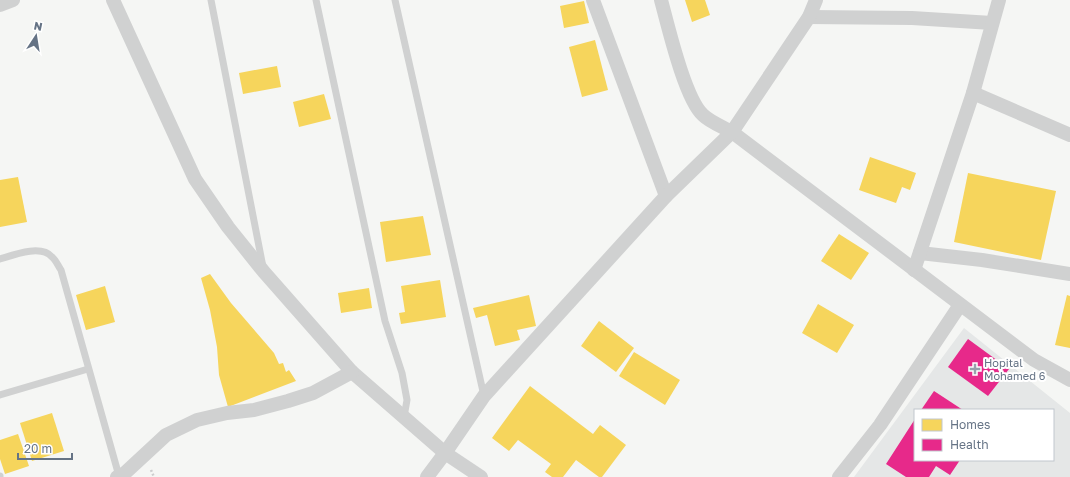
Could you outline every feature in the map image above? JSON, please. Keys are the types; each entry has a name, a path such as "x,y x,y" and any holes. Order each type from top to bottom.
{"street":[{"path":"0,5 12,0"},
{"path":"113,0 195,179 228,227 264,272 352,372 445,453 481,477"},
{"path":"593,0 666,196"},
{"path":"661,0 679,63 697,109 704,117 732,132 1034,360 1070,380"},
{"path":"427,477 484,396 666,196 732,132 809,17 816,0"},
{"path":"914,270 973,93 999,0"},
{"path":"809,17 912,18 992,23"},
{"path":"973,93 1070,135"},
{"path":"920,253 982,260 1070,274"},
{"path":"839,477 880,425 960,305"},
{"path":"118,476 125,473 166,435 197,420 227,413 254,410 288,401 313,393 352,372"}],"lane":[{"path":"211,0 264,272"},
{"path":"316,0 385,321 402,373 407,400 404,417"},
{"path":"394,0 484,396"},
{"path":"0,259 29,251 42,252 52,256 61,270 118,476"},
{"path":"0,395 88,369"}],"shaded area":[{"name":"Hopital Mohamed 6","path":"964,328 1070,413 1070,477 854,477"}],"building: Homes":[{"path":"685,0 705,0 710,15 692,22"},
{"path":"584,1 589,23 564,28 560,6"},
{"path":"595,40 608,90 582,97 569,47"},
{"path":"277,66 281,87 243,94 239,73"},
{"path":"324,94 331,119 299,127 293,102"},
{"path":"870,157 916,173 910,190 902,187 896,203 859,190"},
{"path":"968,173 1056,191 1041,260 954,242"},
{"path":"18,177 27,222 0,227 0,180"},
{"path":"423,216 431,255 386,262 380,222"},
{"path":"839,234 869,253 851,280 821,261"},
{"path":"210,274 231,303 274,353 279,364 283,363 286,372 289,370 296,381 228,407 219,375 217,347 210,310 201,278"},
{"path":"440,280 446,317 401,324 399,313 405,312 401,286"},
{"path":"105,286 115,322 86,330 76,295"},
{"path":"369,288 372,308 341,313 338,293"},
{"path":"529,295 536,326 517,330 520,340 495,346 487,315 476,318 473,308"},
{"path":"1067,295 1070,296 1070,348 1055,345"},
{"path":"818,304 854,325 837,353 802,333"},
{"path":"599,321 634,348 616,372 581,346"},
{"path":"634,352 680,380 665,405 619,376"},
{"path":"530,386 593,434 600,425 626,445 602,477 599,477 576,460 563,477 552,477 545,472 551,464 518,440 509,451 492,438"},
{"path":"52,413 64,451 32,461 20,423"},
{"path":"18,434 29,466 5,474 0,459 0,440"}],"building: Health":[{"path":"968,339 1009,369 988,396 948,367"},
{"path":"934,391 961,409 922,409"},
{"path":"914,421 914,461 959,461 950,475 936,466 929,477 906,477 886,464"}],"place":[{"name":"Hopital Mohamed 6","path":"975,369"}]}
